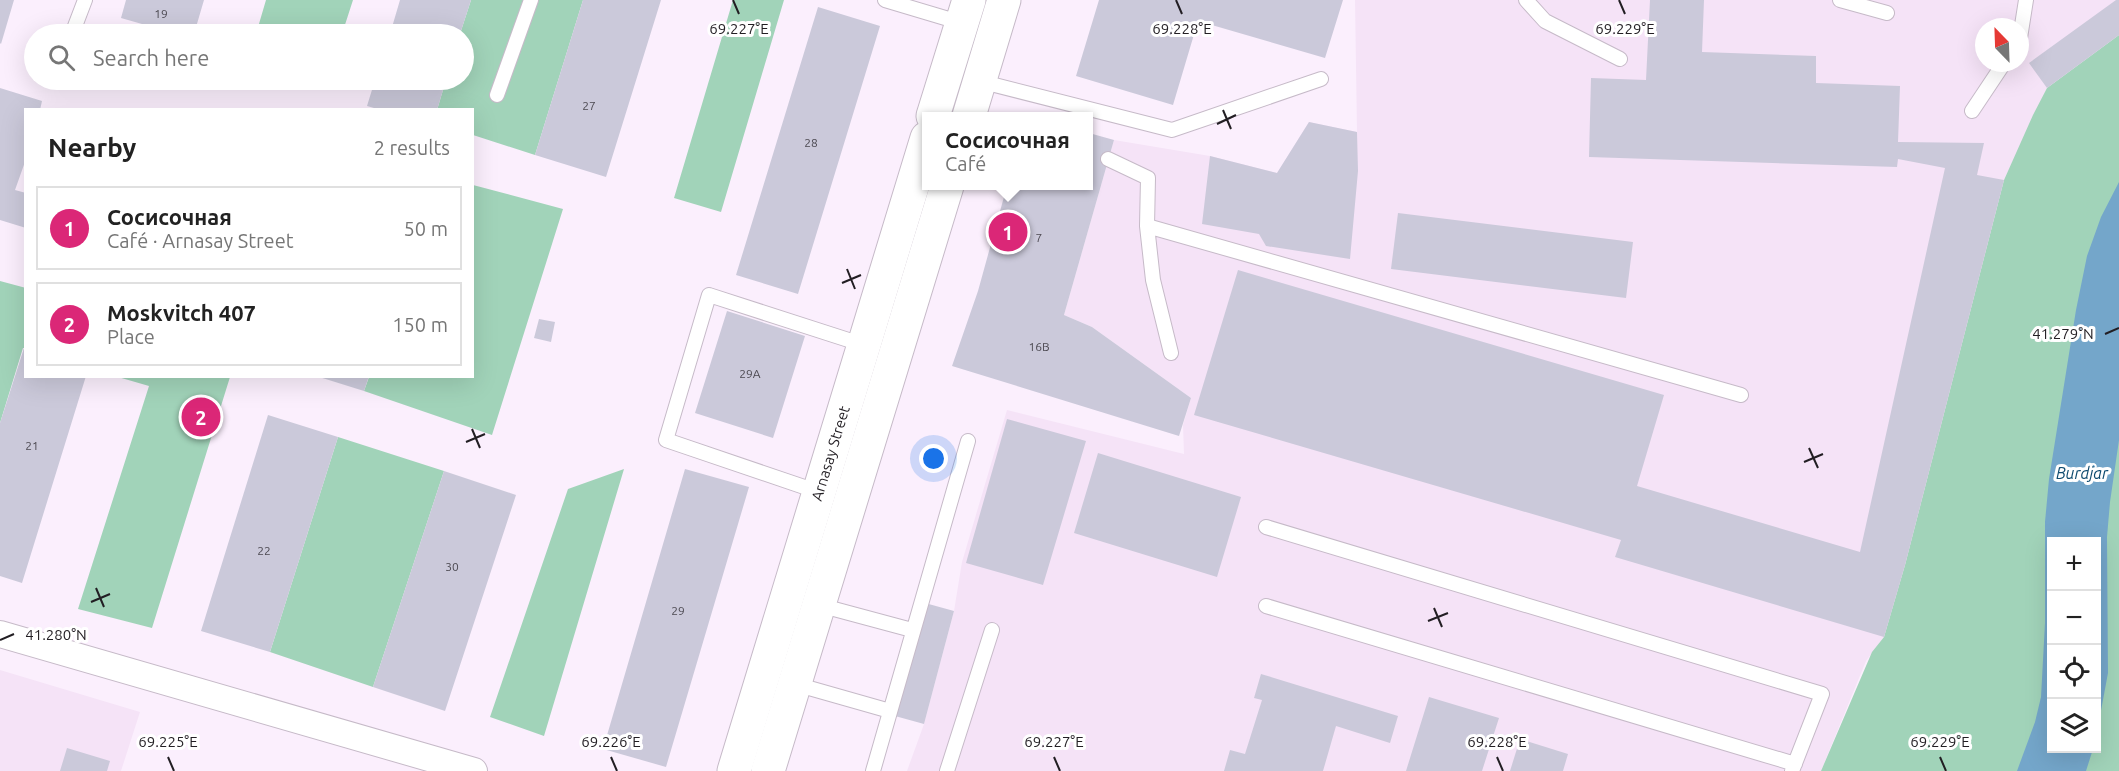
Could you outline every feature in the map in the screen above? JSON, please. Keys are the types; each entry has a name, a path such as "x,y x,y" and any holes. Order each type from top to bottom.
{"main road":[{"path":"973,112 979,81 1004,0"},
{"path":"935,112 965,11"},
{"name":"Arnasay Street","path":"734,771 922,154"},
{"path":"768,771 946,190"}],"street":[{"path":"0,634 474,771"}],"lane":[{"path":"76,24 85,0"},
{"path":"496,95 531,0"},
{"path":"885,0 965,11"},
{"path":"1526,0 1545,21 1620,58"},
{"path":"1840,0 1887,13"},
{"path":"2023,18 2026,0"},
{"path":"1972,111 1998,72"},
{"path":"979,81 1172,130 1322,79"},
{"path":"1108,159 1148,178 1147,226 1153,280 1172,353"},
{"path":"1147,226 1741,395"},
{"path":"819,492 666,440 706,306 710,294 864,345"},
{"path":"873,771 968,441"},
{"path":"1266,527 1821,694 1793,768 1266,606"},
{"path":"819,605 912,630"},
{"path":"947,771 992,630"},
{"path":"795,684 890,711"}],"shaded area":[{"path":"1355,0 2119,0 2119,35 2047,88 2004,180 1904,569 1884,637 1866,661 1821,771 907,771 924,724 954,611 962,562 1007,410 1184,454 1183,425 1191,398 1092,327 1064,315 1114,140 1210,156 1277,173 1309,122 1357,132"},
{"path":"0,670 140,712 121,771 0,771"}],"green space":[{"path":"266,0 353,0 345,24 259,24"},
{"path":"471,0 583,0 535,155 474,135 474,108 438,108 443,90 474,90 474,24 463,24"},
{"path":"733,0 784,0 721,212 674,198"},
{"path":"2119,35 2119,771 1821,771 1872,652 1884,637 1905,565 2004,180 2047,88"},
{"path":"474,185 563,209 492,435 364,391 369,378 474,378"},
{"path":"0,281 24,287 24,348 0,423"},
{"path":"121,378 230,378 152,628 78,609 149,386"},
{"path":"338,437 444,471 373,687 270,652"},
{"path":"624,469 544,736 490,717 568,489"}],"water":[{"name":"Burdjar","path":"2119,182 2119,440 2107,537 2108,673 2101,711 2101,537 2047,537 2047,753 2092,753 2086,771 2017,771 2035,722 2041,697 2045,623 2045,522 2049,479 2076,310 2087,256 2101,217"}],"building":[{"path":"0,0 14,0 1,44 0,43"},
{"path":"126,0 204,0 197,24 142,24 121,18"},
{"path":"400,0 471,0 463,24 393,24"},
{"path":"583,0 661,0 606,177 535,155"},
{"path":"1099,0 1343,0 1325,58 1198,21 1173,105 1076,76"},
{"path":"1650,0 1704,0 1702,52 1816,56 1816,83 1900,86 1898,142 1984,143 1977,175 2004,180 1905,565 1884,637 1615,557 1621,540 1194,415 1238,270 1664,395 1637,486 1860,552 1945,168 1898,159 1897,167 1589,157 1591,78 1646,80"},
{"path":"2119,0 2119,35 2047,88 2029,63"},
{"path":"818,7 880,26 798,294 736,275"},
{"path":"0,88 42,101 40,108 24,108 24,165 15,190 24,192 24,227 0,220"},
{"path":"372,90 443,90 438,108 374,108 367,106"},
{"path":"1309,122 1357,132 1358,171 1350,259 1266,246 1259,234 1202,224 1210,156 1277,173"},
{"path":"1093,134 1114,140 1064,315 1092,327 1191,398 1179,436 952,366 978,291 1006,190 1093,190"},
{"path":"1398,213 1633,242 1626,298 1391,269"},
{"path":"727,311 805,336 773,438 695,413"},
{"path":"539,319 555,322 551,342 534,338"},
{"path":"24,348 24,378 85,378 22,583 0,576 0,423"},
{"path":"322,378 368,378 364,391"},
{"path":"268,415 338,437 270,652 201,631"},
{"path":"1007,419 1086,441 1043,585 966,563"},
{"path":"1098,453 1241,497 1217,577 1074,533"},
{"path":"685,469 749,487 666,767 603,749"},
{"path":"444,471 516,495 445,711 373,687"},
{"path":"925,603 954,611 924,724 895,716"},
{"path":"1261,674 1398,716 1390,743 1336,726 1323,771 1224,771 1230,750 1245,754 1262,700 1254,698"},
{"path":"1429,697 1499,718 1482,771 1406,771"},
{"path":"1520,739 1568,754 1563,771 1510,771"},
{"path":"67,748 110,761 107,771 60,771"}],"place":[{"name":"Сосисочная","path":"1008,232"},
{"name":"Moskvitch 407","path":"201,417"}]}
